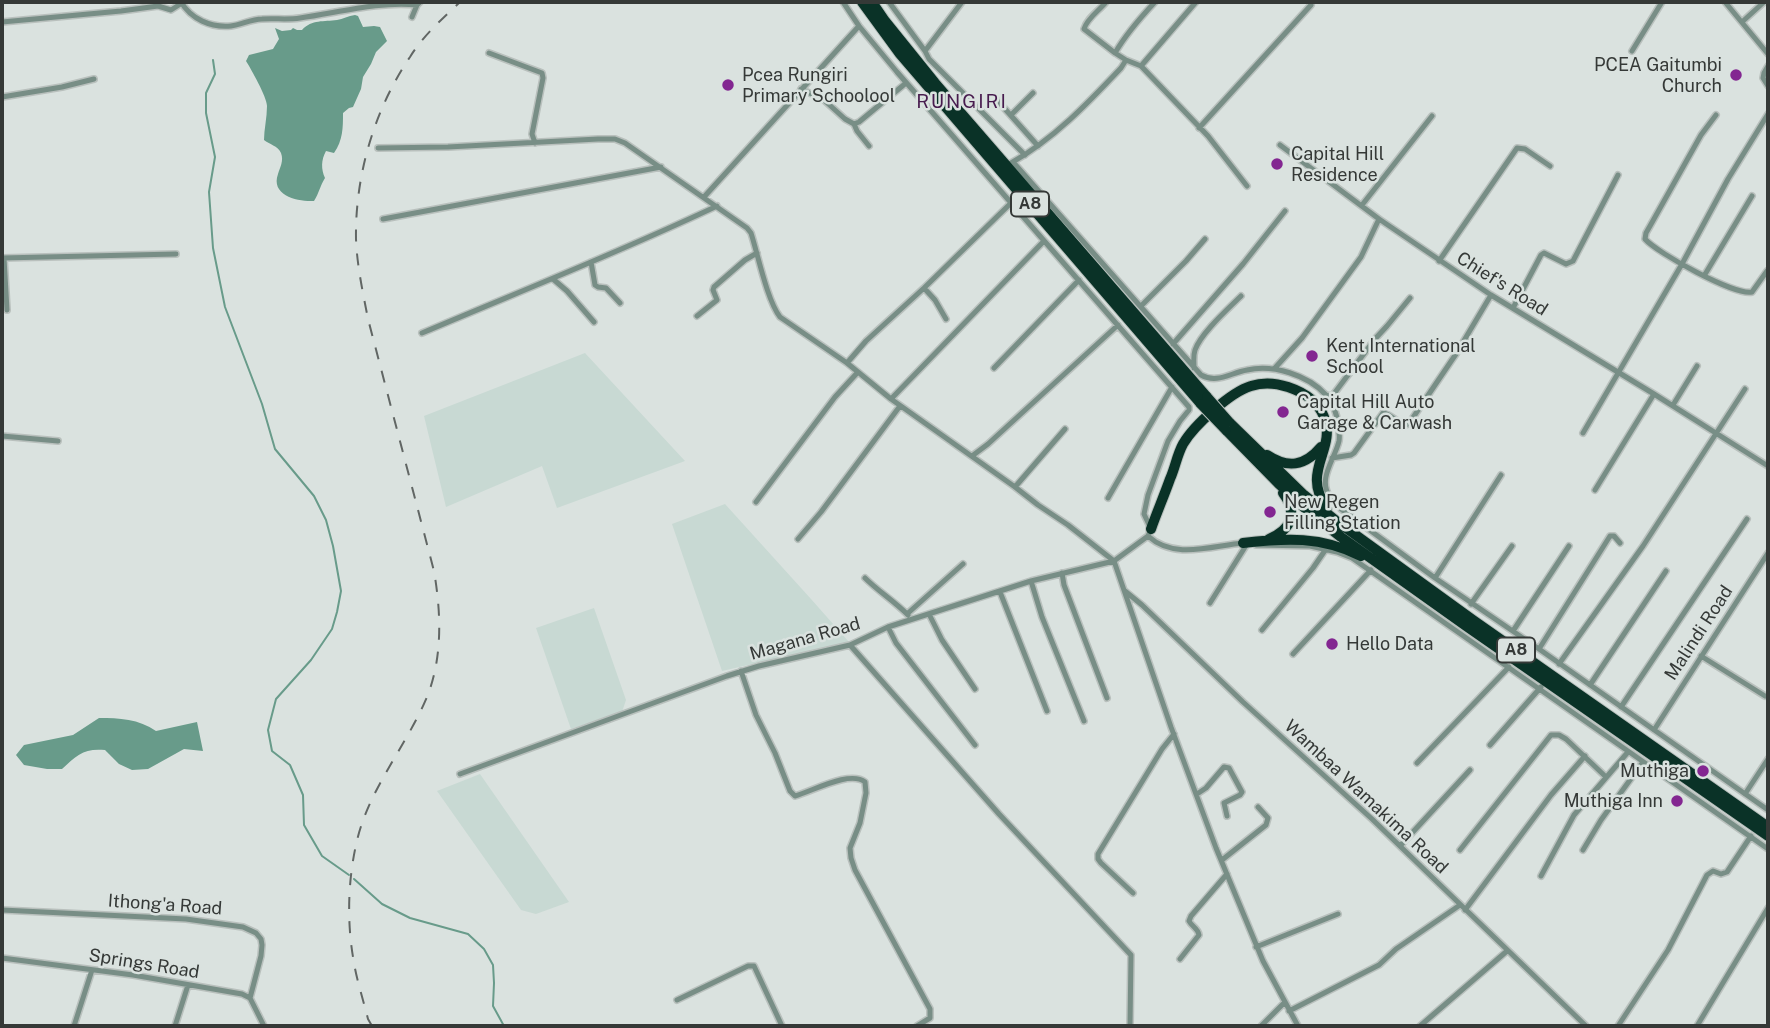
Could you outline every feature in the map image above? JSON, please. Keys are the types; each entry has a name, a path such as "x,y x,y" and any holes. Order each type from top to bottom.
{"highway":[{"name":"A8","path":"862,2 900,54 1227,426 1246,451 1278,484 1341,537 1407,583 1455,624 1768,836"},
{"name":"A8","path":"872,2 903,45 1009,164 1204,400"},
{"path":"1149,532 1182,445 1202,420 1234,395 1262,383 1273,383 1295,390 1318,405 1324,416 1326,437 1317,471 1317,492 1335,520"},
{"name":"A8","path":"1227,426 1335,520 1374,541 1407,565 1484,628 1666,766 1746,811 1768,827"},
{"path":"1245,439 1278,461 1298,464 1314,456 1326,437"},
{"path":"1246,451 1281,491 1291,507 1292,517 1289,524 1277,536 1266,540"},
{"path":"1245,543 1303,539 1332,544 1367,559 1407,583"}],"street":[{"path":"355,2 362,8"},
{"path":"843,2 859,26 906,83 1188,404 1189,410 1168,441 1148,495 1144,514 1149,532 1163,547 1177,550 1245,543 1264,546 1295,545 1326,549 1352,558 1455,624 1509,667 1543,685 1643,762 1666,766 1768,849"},
{"path":"889,2 929,59 1025,155"},
{"path":"925,51 962,2"},
{"path":"1106,2 1086,22 1084,29 1126,60 1141,66 1208,136 1247,186"},
{"path":"1115,52 1155,2"},
{"path":"1141,66 1196,2"},
{"path":"1632,51 1662,2"},
{"path":"1725,2 1768,54"},
{"path":"1742,22 1764,2"},
{"path":"2,22 158,6 171,10 181,3 199,20 233,26 263,18 291,19 342,10 418,3 412,17"},
{"path":"1199,128 1311,5"},
{"path":"704,197 859,26"},
{"path":"489,53 542,73 532,134 535,143"},
{"path":"1126,60 1077,113 1038,146 1009,164 1142,306 1201,375 1217,380 1247,370 1274,369 1301,379 1327,396 1334,408 1339,435 1325,480 1326,489 1374,541"},
{"path":"1768,66 1763,78 1768,86"},
{"path":"2,97 94,79"},
{"path":"854,124 906,83"},
{"path":"801,89 824,100 845,120 854,124 869,146"},
{"path":"1011,115 1033,93"},
{"path":"998,100 1038,146"},
{"path":"1583,432 1768,114"},
{"path":"1716,115 1700,135 1645,236 1647,242 1656,249 1682,264 1744,293 1748,294 1755,289 1767,271"},
{"path":"1362,205 1432,116"},
{"path":"378,148 615,139 625,143 747,228 780,317 848,363 900,406 1068,525 1114,561 1174,734 1227,874 1256,947 1298,1026"},
{"name":"Chief's Road","path":"1280,145 1439,261 1768,466"},
{"path":"1439,261 1517,148 1525,149 1550,166"},
{"path":"383,219 661,167"},
{"path":"1513,308 1541,255 1549,254 1566,264 1573,261 1618,175"},
{"path":"1704,276 1752,196"},
{"path":"848,363 866,341 1011,203"},
{"path":"422,332 553,279 717,206"},
{"path":"1173,344 1285,211"},
{"path":"1274,369 1303,338 1361,257 1379,219"},
{"path":"1142,306 1205,239"},
{"path":"891,399 1044,241"},
{"path":"697,316 716,301 714,286 757,253"},
{"path":"7,310 3,258 176,254"},
{"path":"591,262 595,285 607,288 620,303"},
{"path":"553,279 594,322"},
{"path":"994,368 1079,279"},
{"path":"924,288 946,319"},
{"path":"1332,458 1351,455 1382,414 1388,414 1401,424 1410,422 1456,354 1491,295"},
{"path":"1194,368 1194,354 1199,342 1241,296"},
{"path":"1327,396 1333,395 1368,347 1410,298"},
{"path":"972,456 1118,325"},
{"path":"1673,405 1697,366"},
{"path":"756,502 835,397 858,372"},
{"path":"1295,390 1301,379"},
{"path":"1108,498 1172,387"},
{"path":"1559,664 1643,546 1745,389"},
{"path":"1595,490 1654,394"},
{"path":"798,539 900,406"},
{"path":"1015,487 1065,429"},
{"path":"2,436 58,441"},
{"path":"1435,578 1501,475"},
{"path":"1621,708 1747,519"},
{"name":"Magana Road","path":"460,774 741,671 850,645 888,627 1031,581 1114,561 1149,532"},
{"path":"1539,649 1610,536 1614,536 1620,543"},
{"path":"1210,603 1245,543"},
{"path":"1471,604 1512,546"},
{"path":"1513,631 1569,546"},
{"path":"1262,630 1326,549"},
{"name":"Malindi Road","path":"1654,730 1768,553"},
{"path":"907,614 963,564"},
{"path":"1407,565 1435,578 1768,810"},
{"path":"1293,654 1371,570"},
{"path":"1590,685 1666,571"},
{"path":"1062,573 1064,585 1108,698"},
{"path":"865,578 894,601 912,620"},
{"path":"1031,581 1046,628 1084,721"},
{"name":"Wambaa Wamakima Road","path":"1125,591 1373,819 1586,1026"},
{"path":"1000,592 1046,711"},
{"path":"929,614 942,640 975,689"},
{"path":"888,627 896,643 975,745"},
{"path":"850,645 999,814 1131,955 1129,1026"},
{"path":"1701,656 1765,696"},
{"path":"1417,762 1509,667"},
{"path":"741,671 756,715 790,791 795,796 846,778 859,778 865,782 866,793 860,823 850,848 850,858 930,1009 930,1018 917,1026"},
{"path":"1490,745 1543,685"},
{"path":"1133,892 1101,863 1098,854 1162,749 1174,734"},
{"path":"1460,850 1551,735 1566,739 1606,777"},
{"path":"1666,766 1678,747"},
{"path":"1541,876 1574,815 1628,752"},
{"path":"1465,910 1551,795 1586,756"},
{"path":"1745,794 1768,758"},
{"path":"1583,850 1643,762"},
{"path":"1197,794 1206,788 1224,767 1229,768 1242,792 1240,796 1224,803 1227,816"},
{"path":"1400,846 1470,770"},
{"path":"1746,811 1755,801"},
{"path":"1222,860 1266,825 1268,818 1258,807"},
{"path":"1618,1026 1668,950 1707,875 1713,871 1721,874 1727,872 1751,836"},
{"path":"1180,959 1199,935 1199,931 1190,924 1191,916 1227,874"},
{"path":"1289,1011 1378,965 1396,949 1460,905"},
{"path":"1697,1026 1768,908"},
{"name":"Ithong'a Road","path":"2,910 186,919 243,927 256,933 262,944 250,998"},
{"path":"1256,947 1338,914"},
{"path":"1420,1026 1507,951"},
{"name":"Springs Road","path":"2,958 224,990 250,998"},
{"path":"677,1000 748,965 754,965 782,1026"},
{"path":"74,1026 92,970"},
{"path":"175,1026 188,985"},
{"path":"250,998 264,1026"},
{"path":"1261,1026 1284,1003"}],"shaded area":[{"path":"355,15 363,27 380,27 387,41 376,52 363,77 353,107 343,113 343,129 337,148 334,153 326,151 324,154 322,164 325,178 314,201 294,199 278,188 282,156 278,149 264,140 266,102 246,61 249,55 273,49 279,39 275,28 282,31 293,28 302,30 314,23"},
{"path":"585,353 685,461 557,508 542,466 446,507 424,416"},
{"path":"725,504 849,642 722,671 672,524"},
{"path":"594,608 626,700 622,712 571,729 536,628"},
{"path":"99,718 136,722 156,731 197,722 203,751 184,749 148,769 132,770 119,764 105,750 92,750 81,754 62,769 24,765 16,755 24,745 73,735"},
{"path":"480,774 569,902 536,914 521,910 437,791"}],"waterway":[{"path":"213,60 215,74 206,93 206,113 215,157 209,192 213,248 225,307 262,404 275,449 314,496 326,520 341,591 332,629 311,660 276,699 268,730 272,751 290,765 303,795 304,825 322,856 349,875"},
{"path":"354,879 382,904 410,918 468,934 484,949 493,965 493,1006 504,1026"}],"railway":[{"path":"372,1026 358,981 351,943 349,901 353,859 361,825 369,806 427,697 436,666 439,618 434,571 360,279 356,239 359,191 369,144 397,77 415,49 460,2"}],"place":[{"name":"PCEA Gaitumbi Church","path":"1736,75"},
{"name":"Pcea Rungiri Primary Schoolool","path":"728,85"},
{"name":"Capital Hill Residence","path":"1277,164"},
{"name":"Kent International School","path":"1312,356"},
{"name":"Capital Hill Auto Garage & Carwash","path":"1283,412"},
{"name":"New Regen Filling Station","path":"1270,512"},
{"name":"Hello Data","path":"1332,644"},
{"name":"Muthiga","path":"1703,771"},
{"name":"Muthiga Inn","path":"1677,801"}],"district":[{"name":"RUNGIRI","path":"962,102"}]}
